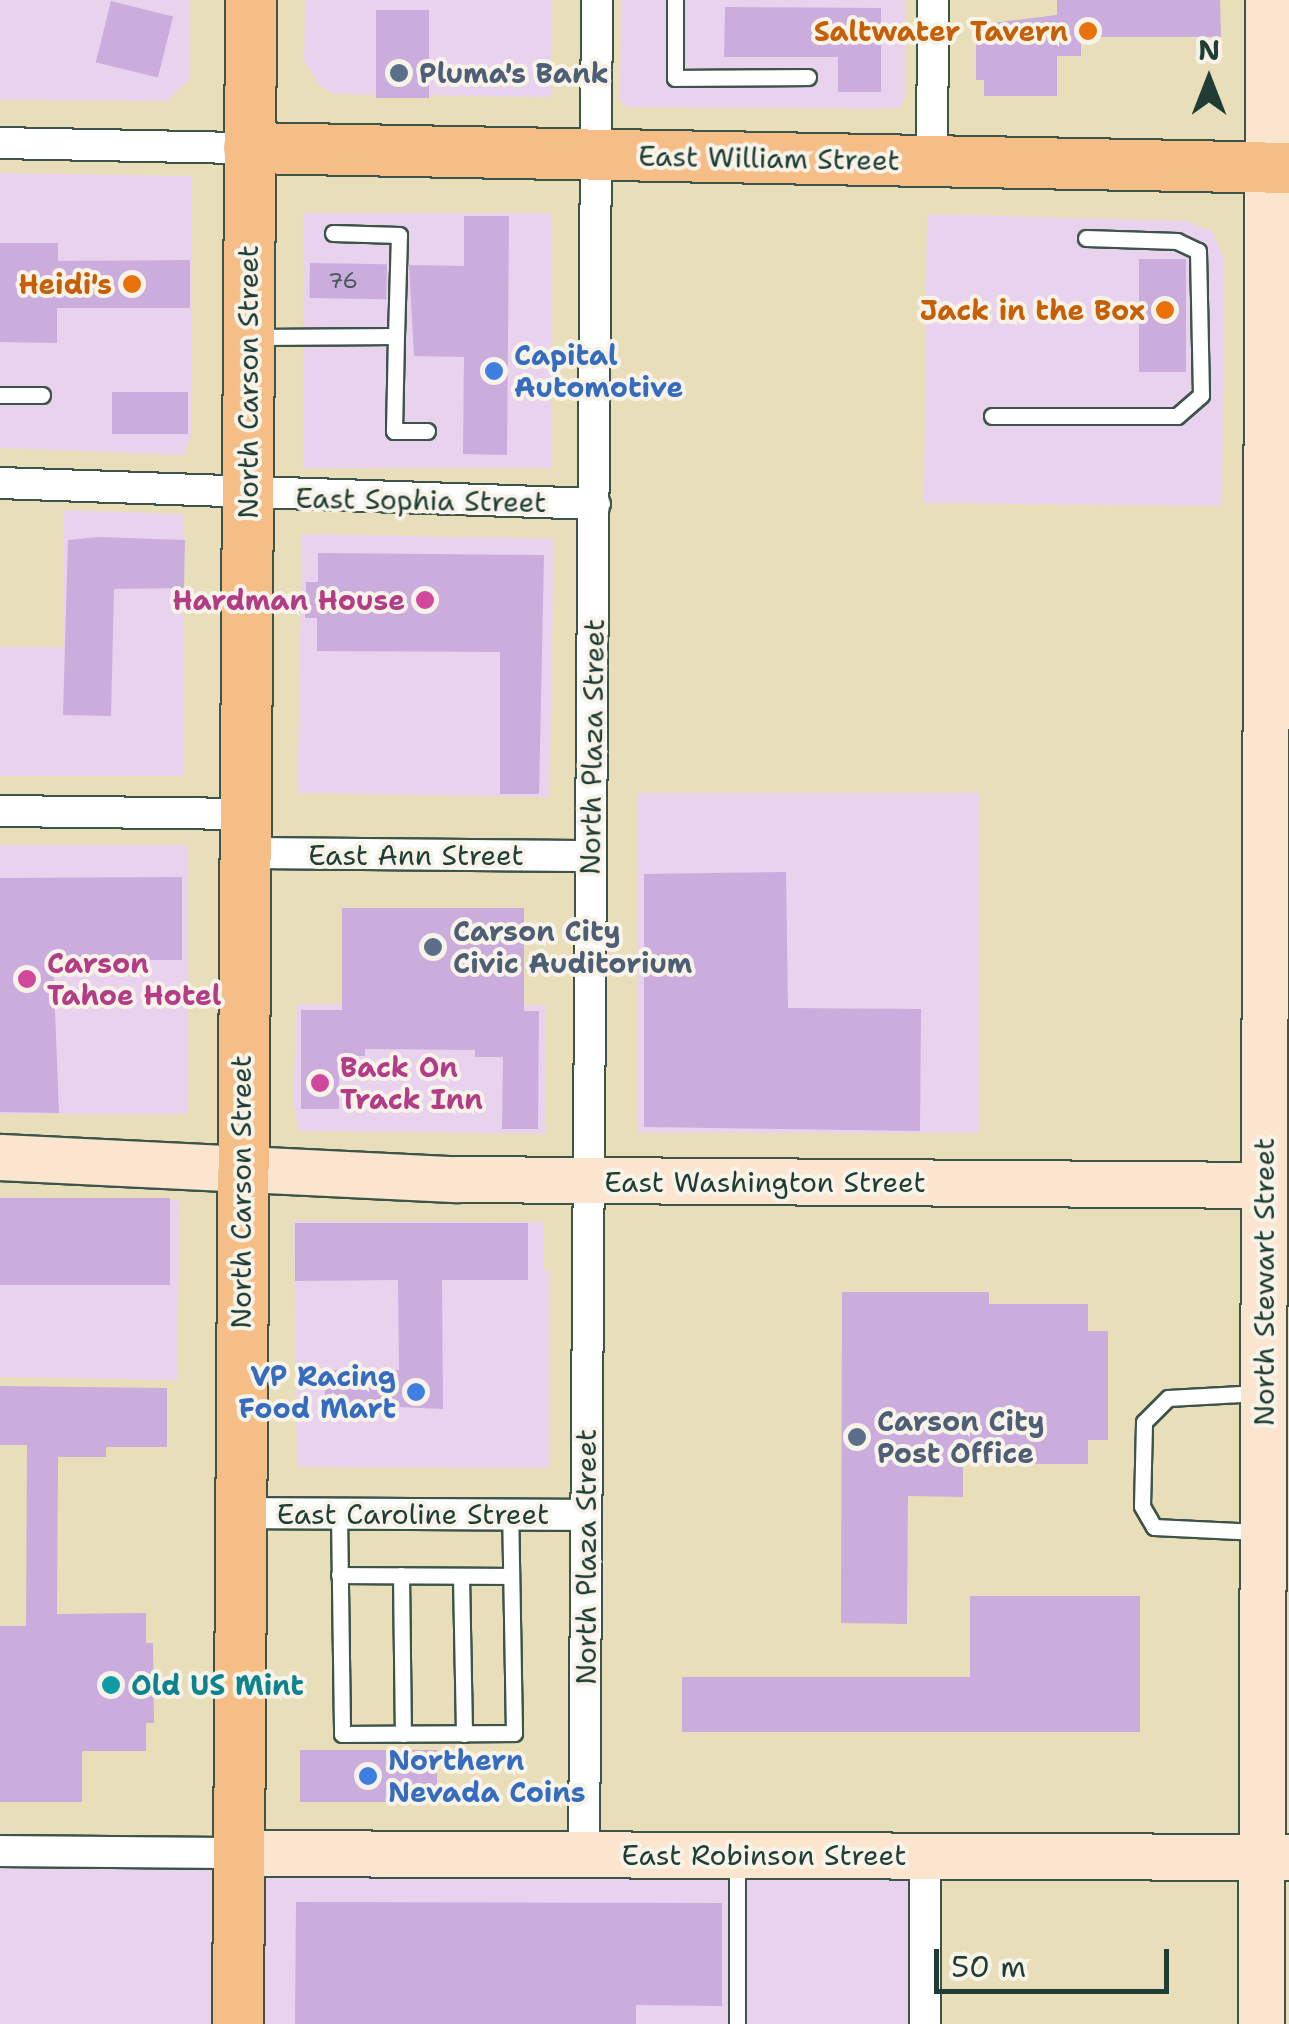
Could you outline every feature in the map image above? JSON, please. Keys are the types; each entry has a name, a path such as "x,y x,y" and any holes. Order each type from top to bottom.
{"main road":[{"name":"North Carson Street","path":"238,2024 250,0"},
{"name":"East William Street","path":"249,148 1280,168"}],"street":[{"name":"North Plaza Street","path":"584,1855 596,0"},
{"path":"932,160 933,0"},
{"name":"North Stewart Street","path":"1261,2024 1276,1857 1272,1525 1264,1393 1276,1185 1280,168 1268,0"},
{"path":"0,143 249,148"},
{"name":"East Sophia Street","path":"0,482 200,488 247,496 595,504"},
{"name":"East Ann Street","path":"0,811 243,834 590,856"},
{"name":"East Washington Street","path":"0,1156 587,1181 1276,1185"},
{"name":"East Caroline Street","path":"240,1513 586,1515"},
{"path":"0,1851 239,1854"},
{"name":"East Robinson Street","path":"239,1854 1276,1857"},
{"path":"925,1856 925,2024"}],"lane":[{"path":"675,0 675,78 808,77"},
{"path":"333,233 399,235 394,431 427,431"},
{"path":"992,416 1177,416 1201,395 1198,252 1178,240 1086,238"},
{"path":"248,338 396,336"},
{"path":"0,395 42,395"},
{"path":"1264,1393 1168,1398 1144,1422 1142,1506 1154,1527 1272,1525"},
{"path":"339,1514 342,1734 514,1733 510,1514"},
{"path":"339,1575 511,1576"},
{"path":"401,1575 404,1734"},
{"path":"462,1576 464,1734"},
{"path":"737,1855 737,2024"}],"shaded area":[{"path":"0,0 189,0 190,79 167,101 0,100"},
{"path":"305,0 552,0 552,97 334,94 320,86 304,60"},
{"path":"621,0 905,0 906,94 900,108 626,107 620,100"},
{"path":"0,173 192,176 192,433 184,455 0,448"},
{"path":"303,213 552,213 552,468 303,468"},
{"path":"927,214 1186,221 1213,232 1224,259 1222,506 924,503"},
{"path":"64,510 184,514 184,776 0,776 0,647 64,647"},
{"path":"302,534 554,538 549,797 297,793"},
{"path":"637,793 979,793 979,1133 637,1133"},
{"path":"0,845 188,845 188,1114 0,1114"},
{"path":"297,1004 546,1005 546,1134 299,1131 293,1104"},
{"path":"0,1197 180,1200 177,1380 0,1377"},
{"path":"294,1221 543,1222 543,1271 550,1271 550,1468 297,1467"},
{"path":"0,1859 914,1859 914,2024 0,2024"}],"building":[{"path":"1057,0 1220,0 1221,37 1081,37 1081,56 1057,56 1057,96 984,96 984,80 976,80 976,40 984,40 984,24 1057,15"},
{"path":"111,1 173,16 158,78 96,62"},
{"path":"725,7 881,8 881,92 838,92 838,57 724,57"},
{"name":"Pluma's Bank","path":"376,10 429,10 429,98 376,98"},
{"path":"464,216 509,216 507,455 463,454 464,357 414,356 409,265 464,266"},
{"path":"0,243 58,243 58,261 190,260 190,308 57,308 57,343 0,342"},
{"path":"1139,259 1186,259 1186,372 1139,372"},
{"path":"310,263 387,264 386,299 309,298"},
{"path":"112,392 188,392 188,434 112,434"},
{"path":"68,540 185,540 184,588 114,589 111,716 63,715"},
{"name":"Hardman House","path":"318,553 544,555 539,794 500,794 500,652 317,651 317,618 305,618 306,582 318,582"},
{"path":"786,872 788,1008 921,1009 920,1131 644,1127 644,874"},
{"name":"Carson Tahoe Hotel","path":"182,877 182,960 53,960 59,1113 0,1112 0,878"},
{"path":"342,908 524,908 524,1011 539,1011 538,1129 502,1129 503,1057 475,1057 475,1050 365,1049 365,1056 339,1056 339,1109 301,1109 301,1010 342,1010"},
{"path":"0,1198 170,1198 170,1285 0,1285"},
{"path":"295,1223 528,1223 528,1280 442,1280 443,1409 325,1404 325,1370 399,1370 398,1280 295,1281"},
{"path":"842,1292 989,1292 989,1304 1088,1304 1088,1331 1108,1331 1108,1440 1088,1440 1088,1464 963,1464 963,1497 908,1496 907,1624 841,1623"},
{"path":"0,1386 167,1388 167,1447 106,1447 106,1457 58,1457 57,1614 146,1613 146,1643 153,1643 154,1723 146,1723 146,1751 82,1751 82,1802 0,1802 0,1626 26,1626 27,1445 0,1445"},
{"path":"970,1596 1140,1596 1140,1732 682,1732 682,1677 970,1677"},
{"name":"Northern Nevada Coins","path":"300,1750 437,1750 437,1802 300,1802"},
{"path":"296,1902 722,1903 722,2006 636,2005 636,2024 295,2024"}],"place":[{"name":"Saltwater Tavern","path":"1088,31"},
{"name":"Pluma's Bank","path":"399,73"},
{"name":"Heidi's","path":"132,284"},
{"name":"Jack in the Box","path":"1165,310"},
{"name":"Capital Automotive","path":"494,371"},
{"name":"Hardman House","path":"425,600"},
{"name":"Carson City Civic Auditorium","path":"433,947"},
{"name":"Carson Tahoe Hotel","path":"27,979"},
{"name":"Back On Track Inn","path":"320,1083"},
{"name":"VP Racing Food Mart","path":"416,1392"},
{"name":"Carson City Post Office","path":"857,1437"},
{"name":"Old US Mint","path":"111,1685"},
{"name":"Northern Nevada Coins","path":"368,1776"}]}
